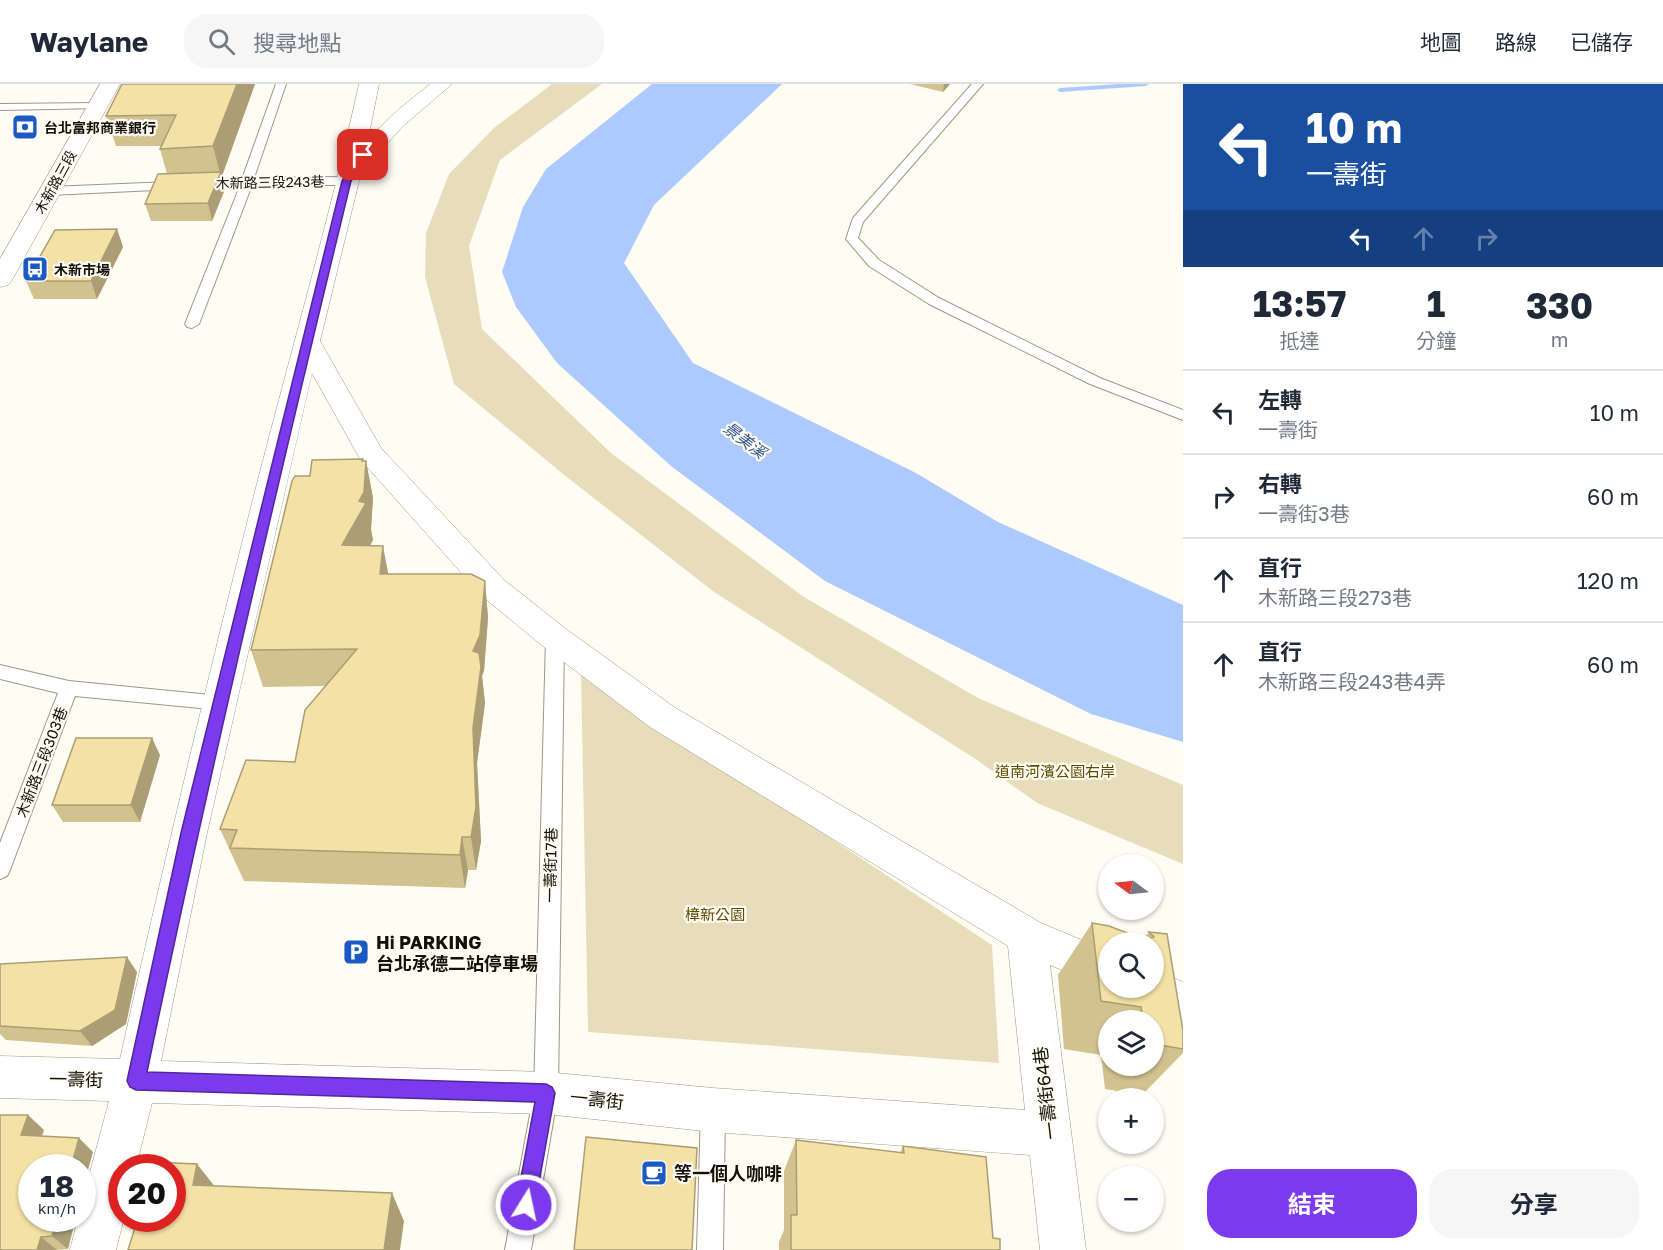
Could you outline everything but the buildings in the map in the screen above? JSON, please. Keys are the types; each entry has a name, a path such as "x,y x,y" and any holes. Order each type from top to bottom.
{"street":[{"name":"木新路三段","path":"0,280 110,84"},
{"path":"93,1250 136,1081 189,833 269,493 349,176 369,84"},
{"path":"349,176 376,140 408,108 442,84"},
{"path":"309,336 370,453 493,588 555,638 662,717 1027,936 1098,966"},
{"name":"一壽街64巷","path":"1027,936 1064,1250"},
{"path":"1164,994 1183,1002"},
{"name":"一壽街","path":"0,1077 546,1093 713,1110 1050,1134"}],"lane":[{"path":"192,324 247,182 281,84"},
{"path":"978,84 856,221 852,239 874,263 934,302 1095,381 1183,415"},
{"path":"0,107 98,106"},
{"name":"木新路三段243巷","path":"50,190 349,176"},
{"name":"一壽街17巷","path":"518,1250 546,1093 555,638"},
{"name":"木新路三段303巷","path":"0,672 69,688 221,703"},
{"name":"木新路三段303巷","path":"0,870 69,688"},
{"path":"710,1250 713,1110"}],"green space":[{"name":"道南河濱公園右岸","path":"552,84 602,84 500,160 469,246 482,329 611,453 804,597 978,698 1183,785 1183,864 1164,856 1164,854 1159,854 1037,803 974,758 714,592 563,474 454,384 425,277 426,233 449,174 494,128"},
{"name":"樟新公園","path":"581,673 992,945 999,1063 588,1032"}],"water":[{"name":"景美溪","path":"652,84 782,84 654,205 624,263 693,363 916,473 998,522 1183,605 1183,742 1091,714 825,581 671,466 557,363 516,307 502,272 523,207 546,169"}],"waterway":[{"path":"1060,90 1146,84"}],"place":[{"name":"台北富邦商業銀行","path":"25,127"},
{"name":"木新市場","path":"35,269"},
{"name":"Hi PARKING 台北承德二站停車場","path":"356,952"},
{"name":"等一個人咖啡","path":"654,1173"}],"route":[{"path":"363,155 351,171 347,181 280,450 189,833 136,1081 546,1093 526,1205"}]}
